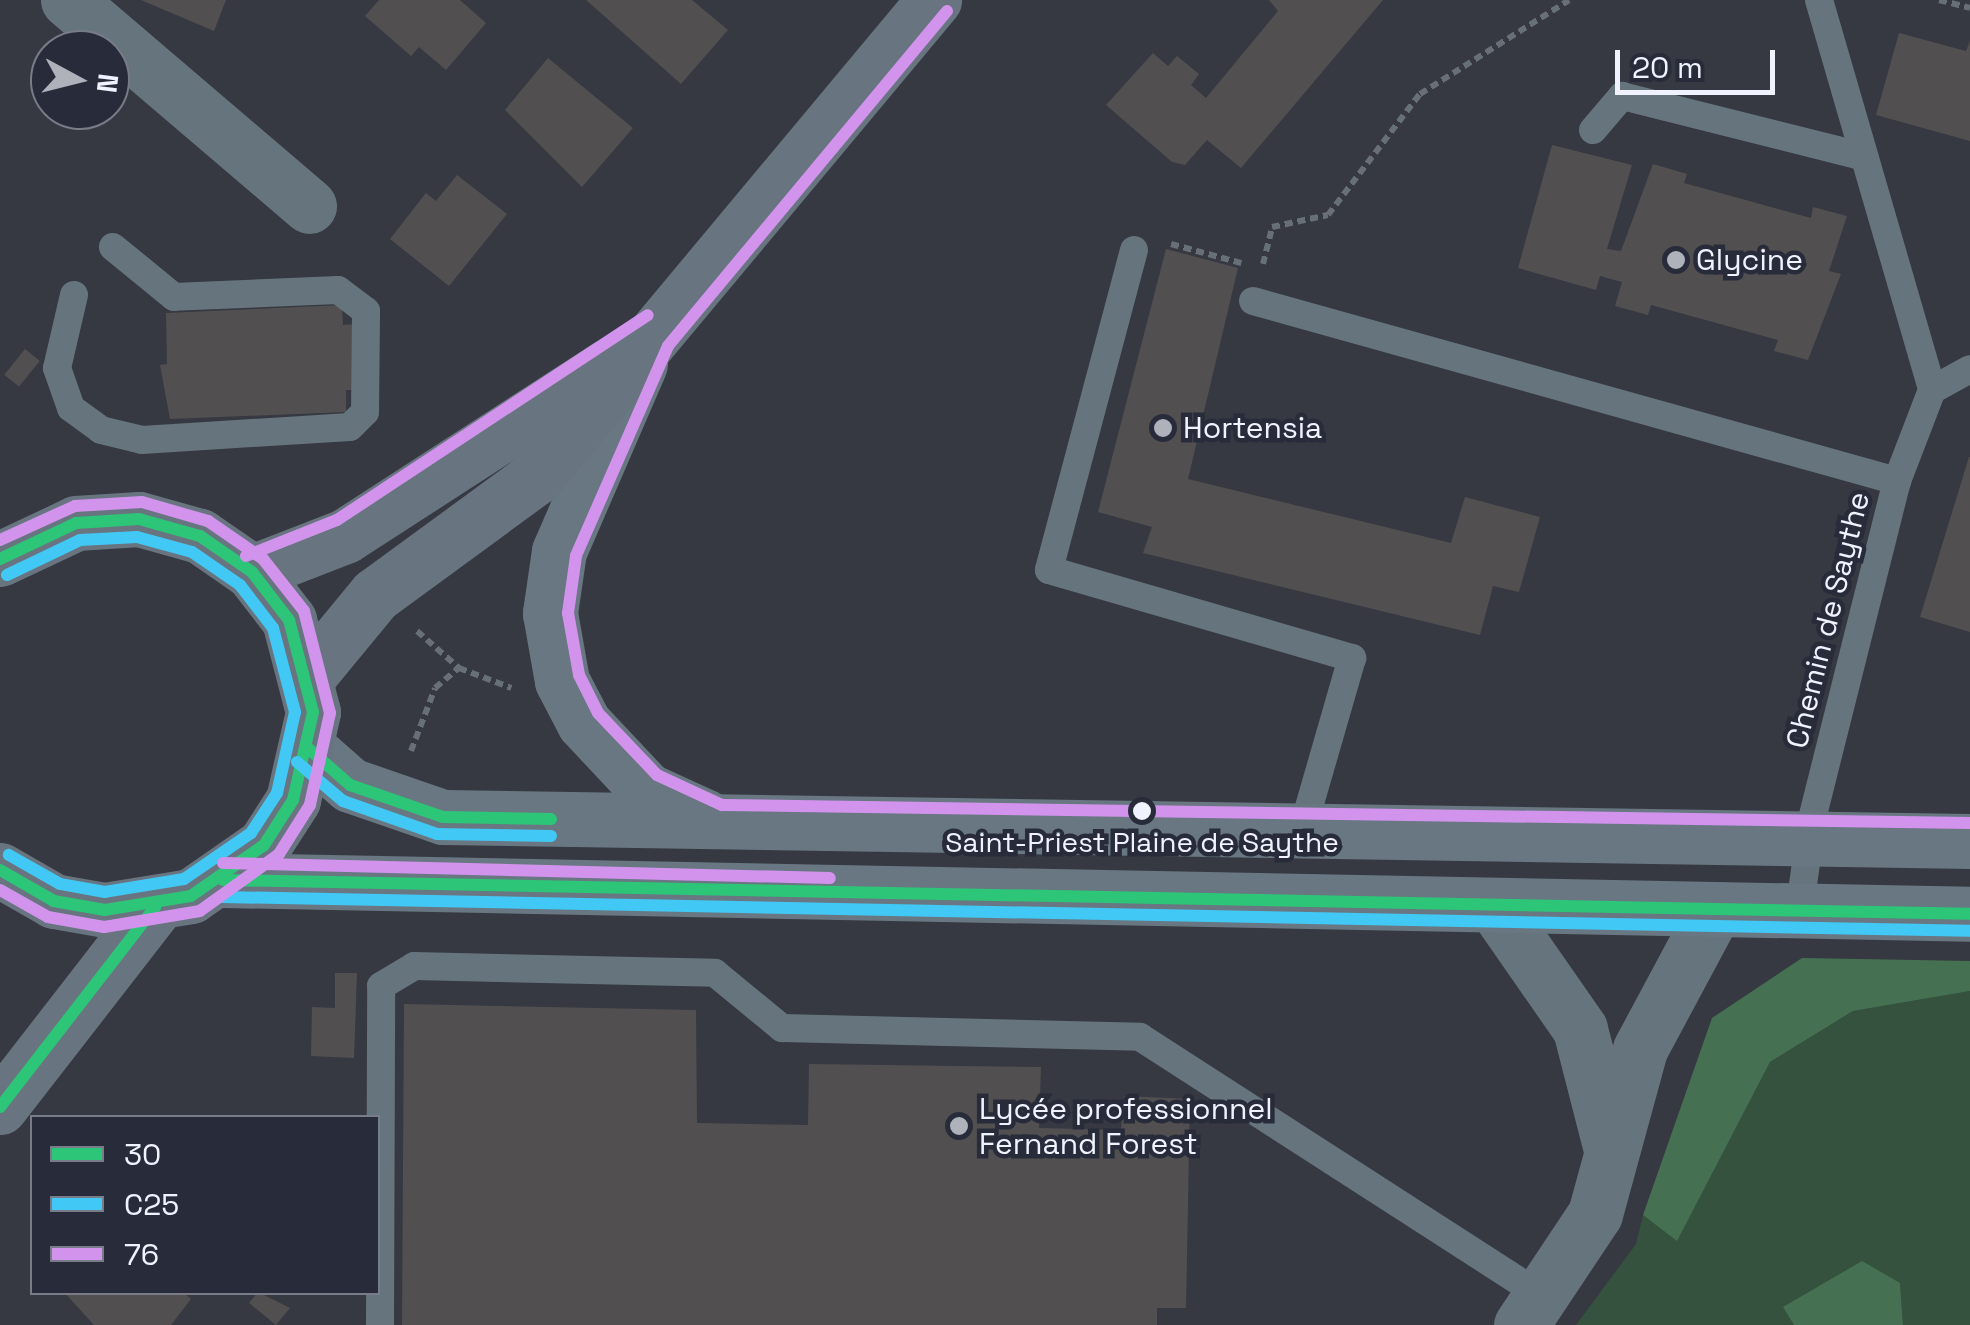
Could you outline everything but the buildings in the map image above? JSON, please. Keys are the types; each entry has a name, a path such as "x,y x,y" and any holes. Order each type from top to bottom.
{"main road":[{"path":"309,675 376,596 535,478 934,0"},
{"path":"252,572 346,536 653,337"},
{"path":"0,870 54,901 155,907 223,880 264,845 294,800 310,750 309,675 289,620 252,572 200,536 139,519 76,522 6,545"},
{"path":"0,1107 155,907"}],"street":[{"path":"68,0 308,206"},
{"path":"653,337 559,551 550,612 562,681 584,723 647,790 718,822"},
{"path":"310,750 350,785 444,817 1970,841"},
{"path":"223,880 1714,913 1970,914"},
{"path":"1496,908 1580,1030 1612,1154"},
{"path":"1532,1311 1595,1214 1640,1049 1714,913"}],"lane":[{"path":"1819,0 1860,156 1932,390 1970,369"},
{"path":"1594,130 1622,96 1860,156"},
{"path":"74,295 56,368 71,408 101,430 142,440 350,427 365,412 366,311 338,290 174,297 113,247"},
{"path":"1134,250 1049,570 1352,658 1302,831"},
{"path":"1253,301 1897,480"},
{"name":"Chemin de Saythe","path":"1799,914 1808,838 1897,480 1932,390"},
{"path":"380,1325 381,986 414,966 715,973 782,1028 1140,1036 1532,1311"}],"path":[{"path":"1253,301 1272,227 1328,215 1420,94 1570,0"},
{"path":"1939,0 1970,8"},
{"path":"1134,250 1162,242 1262,268"},
{"path":"376,596 459,668 500,688 562,681"},
{"path":"406,771 435,688 459,668"}],"green space":[{"path":"1802,958 1970,961 1970,991 1853,1011 1770,1062 1677,1241 1643,1215 1712,1018"},
{"path":"1970,991 1970,1325 1903,1325 1900,1283 1784,1308 1794,1325 1576,1325 1636,1244 1643,1215 1677,1240 1770,1062 1853,1011"},
{"path":"1862,1261 1900,1283 1903,1325 1794,1325 1783,1307"}],"transit line":[{"name":"76","path":"947,11 668,346 576,556 568,613 579,675 598,713 657,775 722,805 1970,823"},
{"name":"76","path":"246,556 337,520 648,315"},
{"name":"76","path":"0,540 75,506 142,502 208,521 263,559 304,611 330,713 310,805 279,854 200,911 104,927 48,917 0,890"},
{"name":"30","path":"0,559 76,523 139,519 200,536 252,572 289,620 313,712 293,800 264,845 191,896 105,910 54,901 0,870"},
{"name":"C25","path":"7,575 80,540 137,537 192,552 240,585 273,628 295,712 277,793 251,833 184,879 105,892 60,884 9,855"},
{"name":"30","path":"309,749 350,785 443,817 551,819"},
{"name":"C25","path":"297,762 343,801 437,834 551,836"},
{"name":"76","path":"223,863 830,878"},
{"name":"30","path":"223,880 1970,914"},
{"name":"C25","path":"223,897 1970,931"},
{"name":"30","path":"0,1107 155,907"}],"place":[{"name":"Glycine","path":"1676,260"},
{"name":"Hortensia","path":"1163,428"},
{"name":"Saint-Priest Plaine de Saythe","path":"1142,811"},
{"name":"Lycée professionnel Fernand Forest","path":"959,1126"}]}
